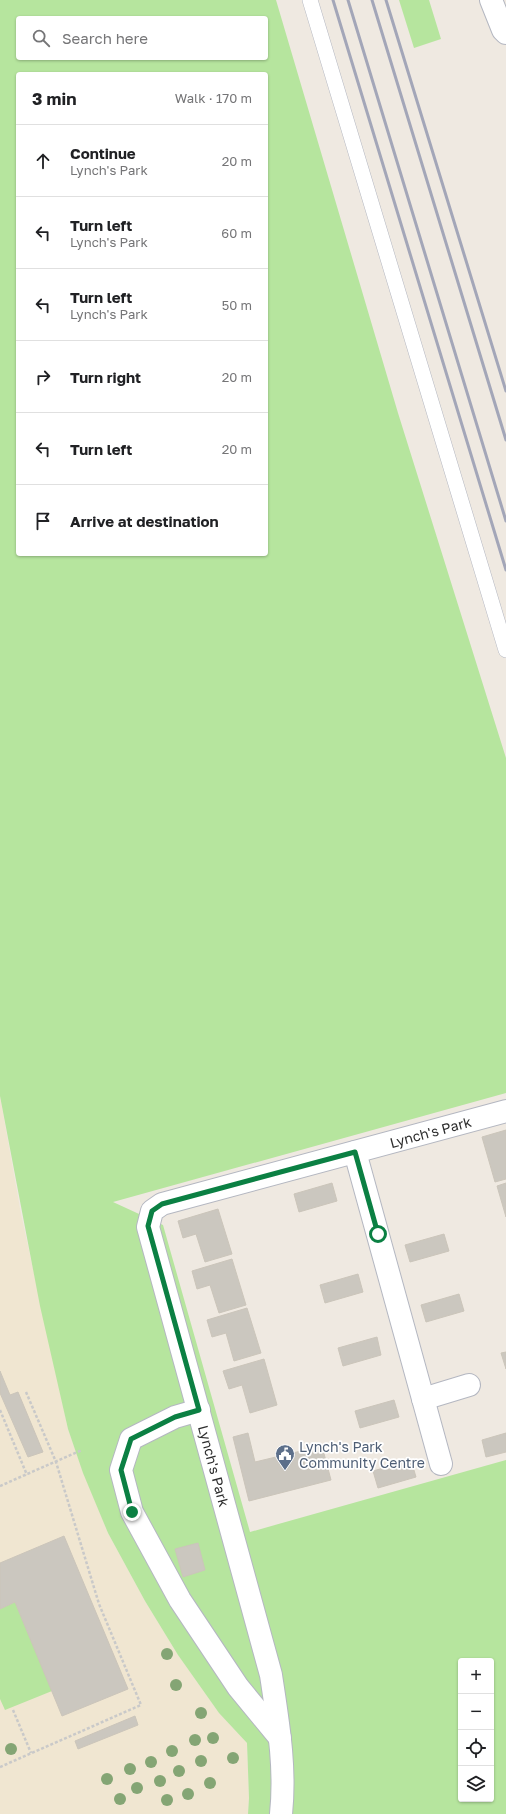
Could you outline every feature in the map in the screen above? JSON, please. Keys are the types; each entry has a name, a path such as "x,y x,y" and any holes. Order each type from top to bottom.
{"street":[{"path":"491,0 505,30"},
{"name":"Lynch's Park","path":"280,1814 282,1795 281,1739 271,1675 148,1226 152,1211 162,1204 506,1111"},
{"path":"355,1152 441,1464"},
{"path":"423,1399 469,1386"},
{"path":"199,1410 175,1417 131,1439 121,1470 132,1512 180,1600 238,1686 281,1739"}],"lane":[{"path":"310,0 506,650"}],"path":[{"path":"0,1767 141,1706 99,1604 56,1462 26,1392"},
{"path":"0,1410 27,1475"},
{"path":"0,1486 82,1450"},
{"path":"13,1710 31,1753"}],"shaded area":[{"path":"0,1096 21,1214 68,1429 83,1472 108,1533 145,1601 178,1655 219,1713 247,1743 249,1798 248,1814 0,1814"}],"green space":[{"path":"0,0 276,0 398,413 506,758 506,1093 113,1202 163,1225 250,1532 506,1460 506,1814 248,1814 249,1798 247,1743 219,1713 178,1655 145,1601 108,1533 83,1473 68,1429 40,1306 0,1096"},
{"path":"399,0 429,0 441,39 414,48"},
{"path":"15,1602 52,1691 5,1710 0,1699 0,1609"}],"building":[{"path":"506,1130 506,1179 495,1182 482,1137"},
{"path":"332,1183 337,1201 299,1212 294,1194"},
{"path":"506,1183 506,1217 497,1186"},
{"path":"218,1209 232,1254 205,1262 196,1234 183,1238 178,1221"},
{"path":"444,1234 449,1251 410,1262 405,1245"},
{"path":"232,1259 246,1305 219,1313 210,1285 197,1289 192,1271"},
{"path":"358,1274 363,1292 325,1303 320,1285"},
{"path":"459,1294 464,1311 426,1322 421,1305"},
{"path":"247,1308 261,1353 234,1361 226,1333 212,1337 207,1320"},
{"path":"377,1337 381,1355 343,1366 338,1348"},
{"path":"506,1352 506,1369 501,1353"},
{"path":"264,1359 277,1405 250,1413 242,1385 229,1389 223,1371"},
{"path":"0,1371 10,1395 18,1392 43,1452 28,1457 0,1393"},
{"path":"394,1400 399,1417 360,1428 355,1411"},
{"name":"Lynch's Park Community Centre","path":"248,1433 255,1462 322,1446 331,1480 249,1501 233,1437"},
{"path":"506,1433 506,1452 486,1457 482,1440"},
{"path":"411,1460 416,1477 378,1488 373,1471"},
{"path":"64,1536 128,1689 62,1716 15,1602 0,1609 0,1563"},
{"path":"198,1543 205,1570 183,1577 175,1549"},
{"path":"135,1716 138,1725 78,1749 75,1741"}],"railway":[{"path":"333,0 506,570"},
{"path":"348,0 506,521"},
{"path":"372,0 506,440"},
{"path":"386,0 506,391"}],"place":[{"name":"Lynch's Park Community Centre","path":"285,1471"}],"route":[{"path":"132,1512 121,1470 131,1439 175,1417 199,1410 148,1226 152,1211 162,1204 355,1152 378,1234"}]}
